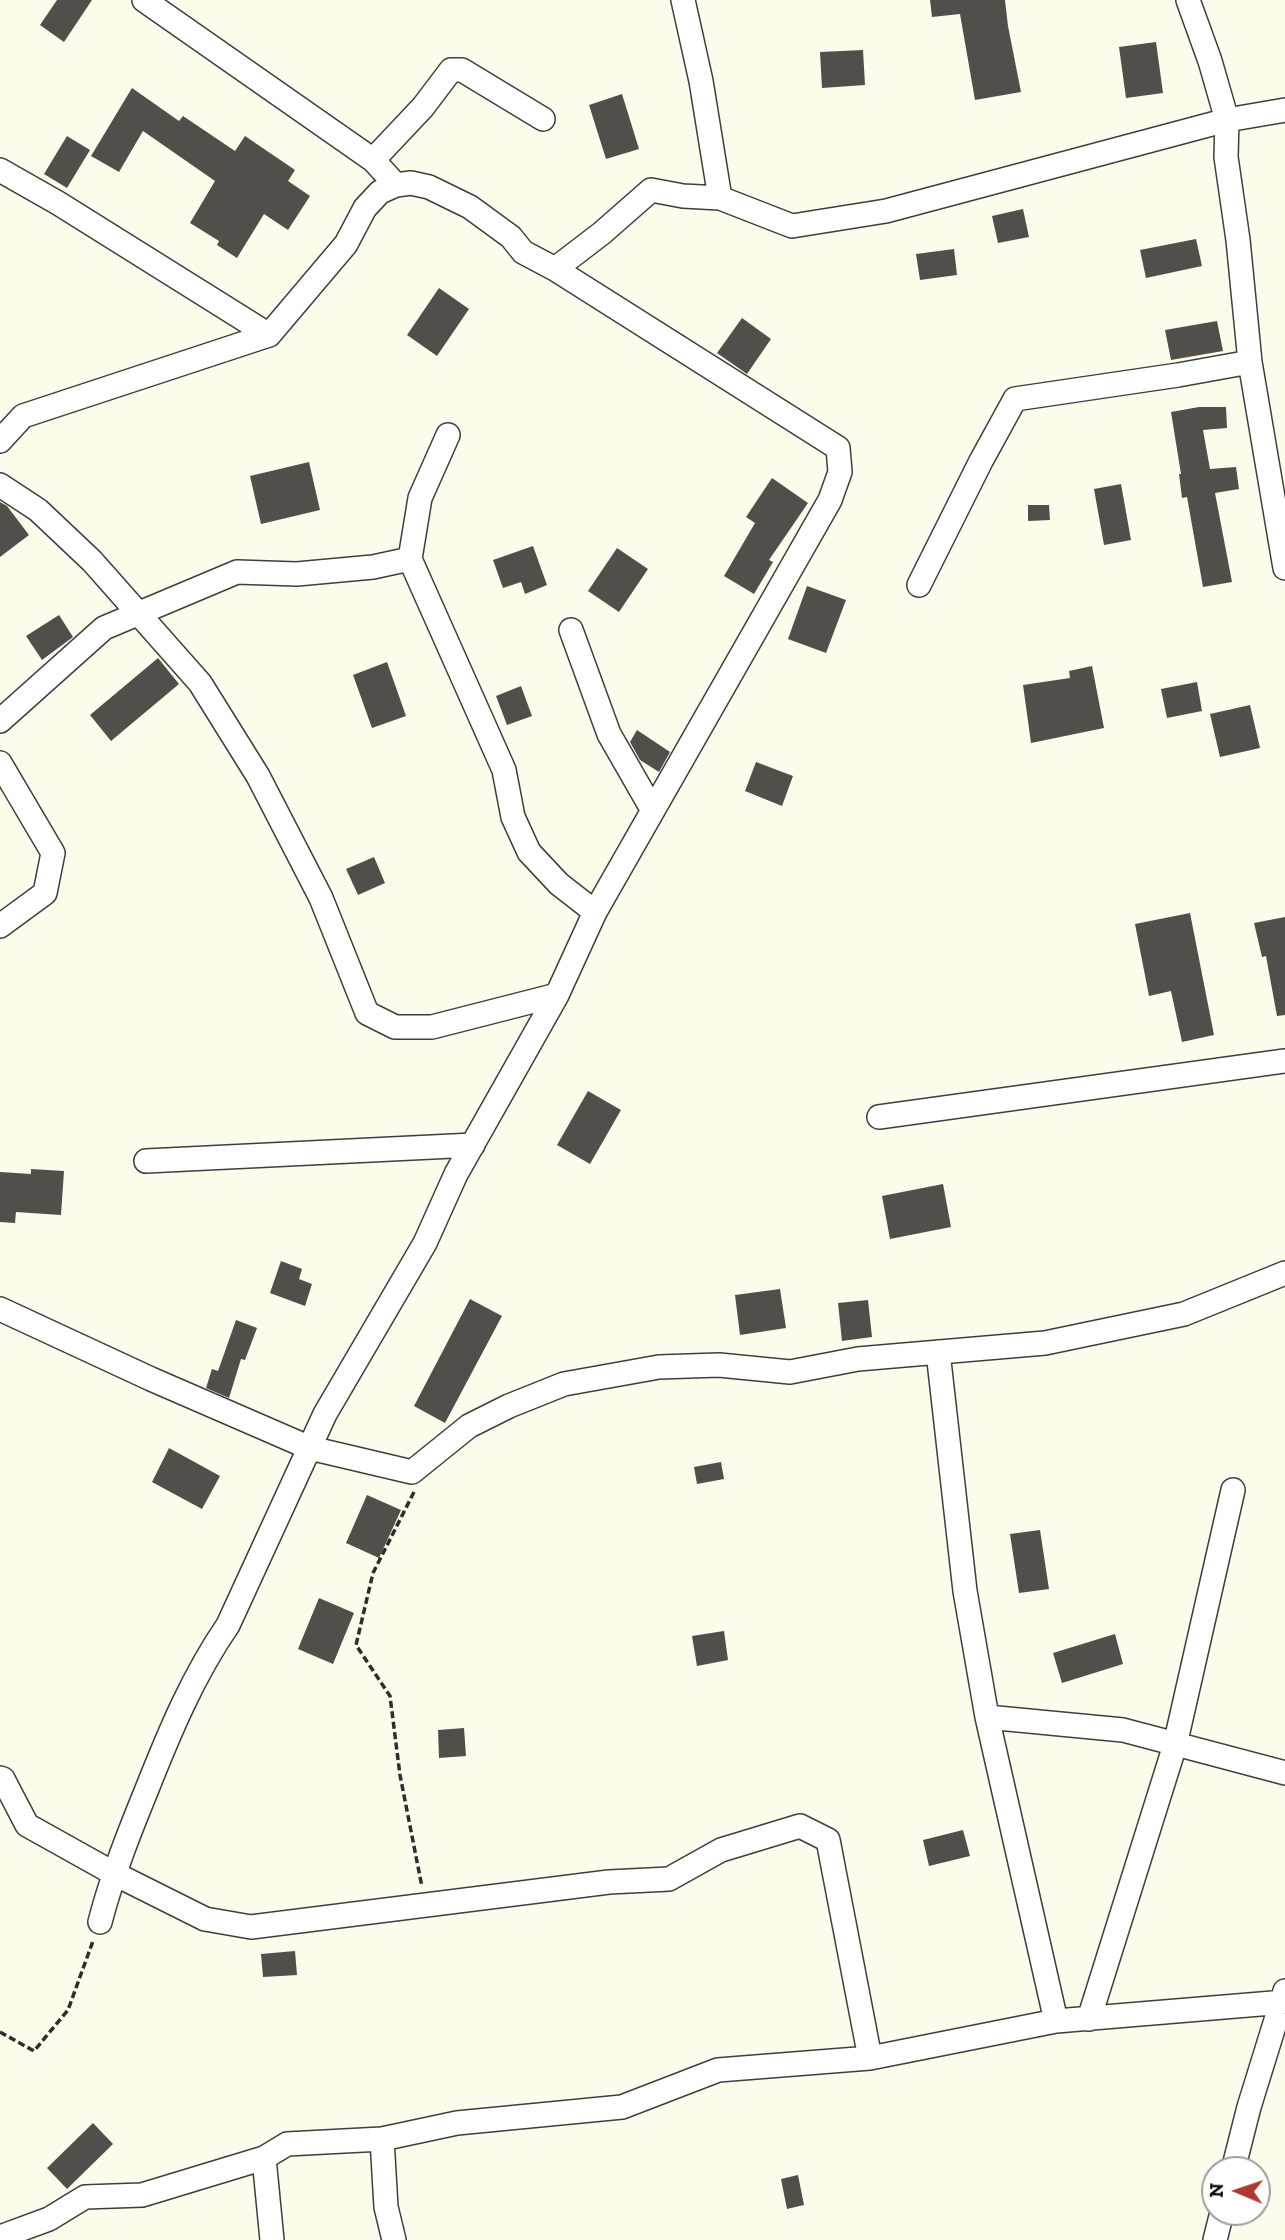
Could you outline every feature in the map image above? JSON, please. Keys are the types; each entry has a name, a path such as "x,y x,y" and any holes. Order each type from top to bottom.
{"street":[{"path":"144,0 373,160 396,185"},
{"path":"683,0 701,81 720,198"},
{"path":"1188,0 1227,120 1226,157 1238,240 1250,362 1285,568"},
{"path":"373,160 423,107 451,70 462,70 543,119"},
{"path":"555,269 602,233 650,190 683,196 720,198 792,226 886,211 1227,120 1285,110"},
{"path":"0,170 58,203 269,335"},
{"path":"0,441 23,416 269,335 345,244 365,208 380,192 396,185 411,183 429,187 470,207 511,237 523,252 555,269 838,448 840,472 830,500 594,912 557,995 456,1174 425,1243 325,1413 229,1625 210,1652 177,1713 113,1873 100,1922"},
{"path":"919,585 1015,399 1250,362"},
{"path":"448,435 420,498 410,559 504,770 513,817 529,852 559,884 594,912"},
{"path":"0,485 38,510 92,561 201,683 258,776 321,898 367,1013 395,1027 432,1027 557,995"},
{"path":"0,721 104,628 237,572 297,574 373,567 410,559"},
{"path":"571,630 609,734 652,809"},
{"path":"0,763 53,853 45,893 0,926"},
{"path":"879,1116 1285,1061"},
{"path":"146,1161 472,1145"},
{"path":"0,1309 310,1448 412,1472 469,1426 509,1406 565,1384 659,1367 719,1365 790,1372 858,1359 1045,1343 1184,1314 1285,1273"},
{"path":"938,1352 965,1591 987,1717 1056,2021"},
{"path":"1089,2019 1175,1745 1233,1490"},
{"path":"987,1717 1122,1730 1285,1773"},
{"path":"0,1778 27,1825 113,1873 205,1919 251,1927 609,1882 669,1879 721,1850 800,1826 828,1840 870,2058"},
{"path":"0,2237 48,2219 85,2197 142,2195 264,2158 287,2144 382,2139 457,2123 622,2107 718,2070 870,2058 1056,2021 1284,1998 1249,2107 1237,2156"},
{"path":"382,2139 386,2207 394,2240"},
{"path":"264,2158 272,2240"}],"path":[{"path":"412,1472 414,1491 373,1573 356,1645 390,1696 400,1775 425,1906"},
{"path":"0,2032 34,2051 68,2010 100,1922"}],"building":[{"path":"57,0 92,0 64,42 40,25"},
{"path":"930,0 1005,0 1021,92 975,100 960,14 932,17"},
{"path":"1156,42 1163,93 1126,98 1119,47"},
{"path":"863,50 865,85 822,88 820,52"},
{"path":"132,88 179,121 183,116 235,151 245,136 295,170 288,181 310,196 288,230 264,214 237,258 217,245 219,241 190,223 215,181 143,131 119,172 91,156"},
{"path":"622,94 639,149 606,159 589,105"},
{"path":"67,136 90,150 67,188 44,174"},
{"path":"1023,209 1029,237 998,243 992,216"},
{"path":"1196,239 1202,266 1146,278 1140,250"},
{"path":"954,249 957,275 920,280 916,254"},
{"path":"439,288 469,309 437,356 407,335"},
{"path":"742,318 771,339 747,374 717,353"},
{"path":"1217,321 1223,351 1171,360 1165,330"},
{"path":"1199,407 1226,407 1227,428 1203,430 1210,469 1236,467 1239,489 1215,493 1232,582 1203,587 1187,497 1182,498 1171,412"},
{"path":"309,462 320,510 261,524 250,476"},
{"path":"772,478 808,503 769,560 773,562 754,594 724,576 755,523 746,517"},
{"path":"1121,484 1131,540 1104,545 1094,489"},
{"path":"0,502 7,506 29,535 0,557"},
{"path":"1028,505 1049,505 1050,520 1028,521"},
{"path":"533,546 547,585 525,594 521,582 503,588 493,560"},
{"path":"617,548 648,569 619,612 588,591"},
{"path":"807,586 846,600 826,653 788,639"},
{"path":"59,615 73,637 42,660 26,636"},
{"path":"158,658 179,684 111,741 90,715"},
{"path":"387,662 406,716 372,728 353,675"},
{"path":"1092,666 1104,728 1031,743 1023,685 1070,678 1069,671"},
{"path":"1197,682 1202,711 1167,718 1161,689"},
{"path":"521,686 532,716 507,725 496,696"},
{"path":"1250,705 1260,748 1220,757 1210,714"},
{"path":"637,730 670,752 659,772 640,760 630,742"},
{"path":"756,762 793,776 782,806 745,791"},
{"path":"374,857 385,883 358,895 346,869"},
{"path":"1190,913 1214,1035 1182,1042 1171,991 1149,996 1135,924"},
{"path":"1285,917 1285,1015 1277,1016 1266,956 1262,957 1254,923"},
{"path":"588,1091 621,1110 590,1164 557,1145"},
{"path":"31,1169 64,1171 61,1215 16,1212 15,1223 0,1222 0,1172 31,1174"},
{"path":"943,1184 951,1227 890,1239 882,1196"},
{"path":"281,1261 302,1269 299,1279 312,1284 305,1306 270,1293"},
{"path":"780,1289 786,1328 740,1335 735,1295"},
{"path":"470,1299 502,1316 445,1423 414,1406"},
{"path":"868,1300 872,1337 842,1341 838,1303"},
{"path":"236,1320 257,1328 245,1360 241,1359 229,1398 206,1388 212,1369 218,1371"},
{"path":"169,1448 220,1476 202,1509 152,1482"},
{"path":"721,1462 724,1479 697,1484 694,1467"},
{"path":"367,1495 401,1510 379,1558 346,1543"},
{"path":"1040,1530 1049,1589 1019,1593 1010,1534"},
{"path":"319,1598 354,1613 333,1664 298,1649"},
{"path":"724,1631 728,1660 697,1666 692,1636"},
{"path":"1115,1634 1123,1664 1062,1683 1053,1653"},
{"path":"464,1728 466,1756 439,1758 438,1730"},
{"path":"963,1830 970,1856 929,1866 923,1840"},
{"path":"295,1951 297,1975 263,1977 261,1954"},
{"path":"93,2123 113,2144 67,2189 47,2168"},
{"path":"798,2175 804,2205 787,2209 781,2179"}]}
